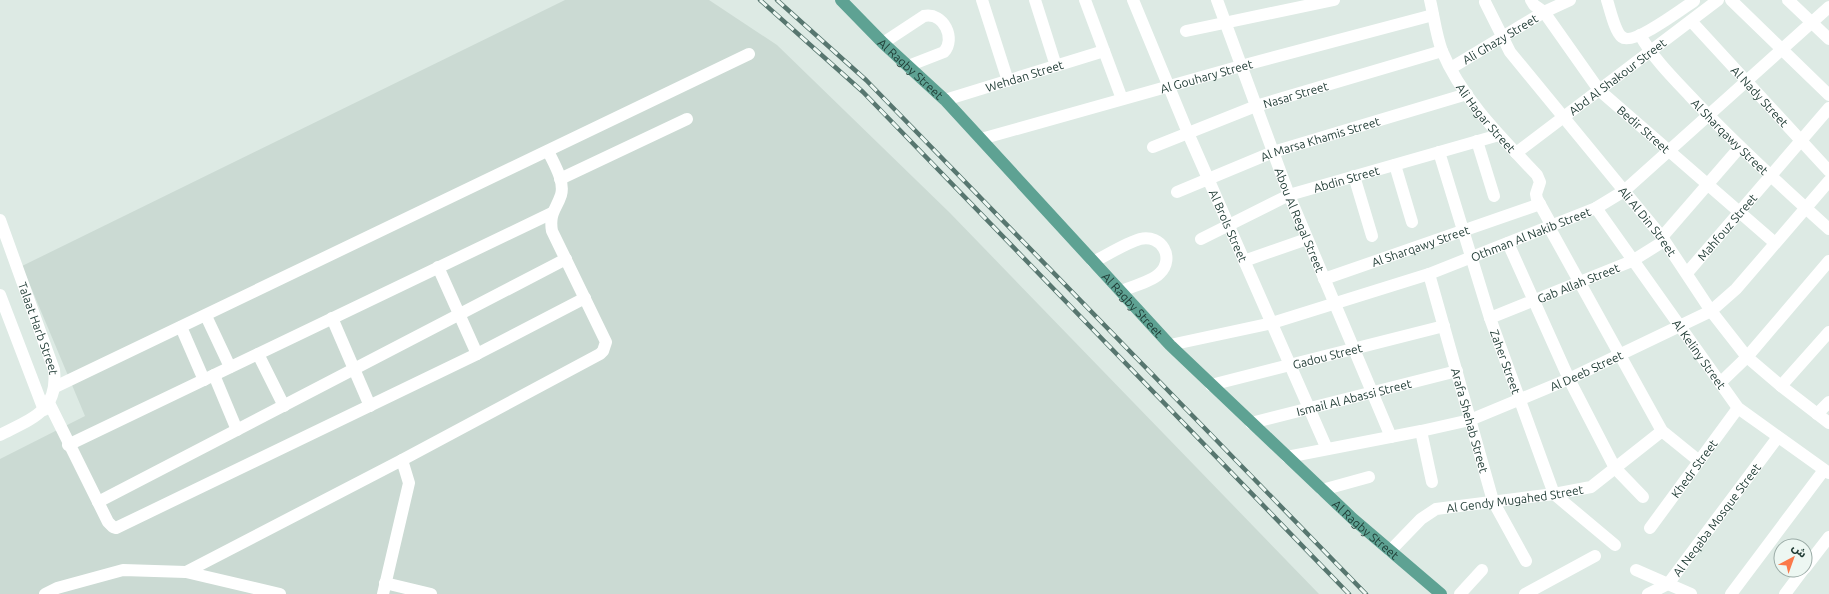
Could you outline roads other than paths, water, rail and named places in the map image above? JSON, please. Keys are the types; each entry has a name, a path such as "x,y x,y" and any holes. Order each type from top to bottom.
{"main road":[{"name":"Al Ragby Street","path":"841,0 883,43 945,100 1170,345 1322,490 1441,594"}],"street":[{"path":"982,0 1008,81"},
{"path":"1035,0 1056,66"},
{"path":"1085,0 1122,99"},
{"name":"Al Brols Street","path":"1133,0 1188,133 1327,449"},
{"name":"Abou Al Regal Street","path":"1217,0 1289,195 1391,437"},
{"path":"1186,31 1334,0"},
{"name":"Ali Hagar Street","path":"1430,0 1442,51 1451,68 1467,94 1499,134 1537,175 1540,182 1536,194 1540,204 1580,282 1662,431"},
{"name":"Bedir Street","path":"1531,0 1534,5 1544,12 1598,90 1775,243"},
{"name":"Ali Ghazy Street","path":"1451,68 1544,12 1570,0"},
{"path":"1607,0 1618,34 1623,38 1628,39 1640,35 1694,0"},
{"name":"Al Nady Street","path":"1694,0 1696,17 1746,81 1829,171"},
{"name":"Abd Al Shakour Street","path":"1516,153 1718,0"},
{"path":"1731,0 1829,95"},
{"path":"1788,0 1829,39"},
{"name":"Ali Al Din Street","path":"1486,2 1510,52 1663,239 1711,311 1747,357 1781,386 1829,423"},
{"name":"Othman Al Nakib Street","path":"1170,345 1272,323 1429,274 1596,208 1624,191 1829,7"},
{"path":"883,43 924,16 931,14 938,16 943,22 950,42 948,48 944,52 908,66"},
{"name":"Al Gouhary Street","path":"981,139 1241,66 1433,15"},
{"name":"Al Sharqawy Street","path":"1640,35 1649,52 1708,115 1770,176 1829,229"},
{"name":"Wehdan Street","path":"945,100 1104,51"},
{"name":"Nasar Street","path":"1153,147 1256,106 1442,51"},
{"path":"55,387 206,316 749,54"},
{"name":"Al Marsa Khamis Street","path":"1177,192 1273,152 1467,94"},
{"name":"Mahfouz Street","path":"1687,273 1829,108"},
{"path":"560,179 687,119"},
{"name":"Abdin Street","path":"1201,239 1289,195 1499,134"},
{"path":"1477,141 1494,196"},
{"name":"Gab Allah Street","path":"1490,318 1632,261 1663,239 1740,147"},
{"path":"186,572 402,460 604,351 606,342 552,230 552,213 560,196 560,179 548,151"},
{"name":"Zaher Street","path":"1439,152 1490,318 1518,400 1554,494 1615,545"},
{"path":"1395,164 1412,222"},
{"path":"1354,176 1372,236"},
{"name":"Al Deeb Street","path":"1287,457 1470,420 1569,379 1711,311 1736,289 1829,181"},
{"name":"Al Sharqawy Street","path":"1324,279 1540,204"},
{"name":"Al Keliny Street","path":"1596,208 1632,261 1738,408 1826,471"},
{"path":"68,445 552,213"},
{"name":"Talaat Harb Street","path":"0,220 54,370 55,387 46,407"},
{"path":"1093,262 1140,239 1152,239 1162,244 1167,254 1166,266 1159,275 1121,292"},
{"path":"1244,261 1307,239"},
{"path":"1508,243 1569,379 1615,468 1643,497"},
{"path":"98,502 566,259"},
{"path":"1720,383 1747,357 1829,261"},
{"path":"438,267 478,354"},
{"name":"Arafa Shehab Street","path":"1429,274 1494,501 1526,561"},
{"name":"Talaat Harb Street","path":"0,295 46,407"},
{"path":"0,435 36,416 46,407 68,445 110,526 116,528 478,354 585,298"},
{"path":"206,316 230,368"},
{"path":"332,318 370,406"},
{"name":"Gadou Street","path":"1211,385 1444,326"},
{"path":"181,327 237,430"},
{"path":"1781,386 1829,332"},
{"path":"258,354 284,406"},
{"name":"Ismail Al Abassi Street","path":"1251,423 1457,371"},
{"path":"1817,414 1829,402"},
{"name":"Khedr Street","path":"1650,528 1738,408"},
{"path":"1421,431 1432,482"},
{"path":"1662,431 1699,461"},
{"name":"Al Gendy Mugahed Street","path":"1390,551 1422,519 1436,509 1554,494 1591,487 1662,431"},
{"name":"Al Neqaba Mosque Street","path":"1648,594 1668,584 1778,437"},
{"path":"402,460 409,482 384,589 431,594"},
{"path":"1731,594 1826,471"},
{"path":"1322,490 1369,477"},
{"path":"1813,557 1829,537"},
{"path":"1525,594 1595,556"},
{"path":"45,594 57,588 123,570 186,572 280,594"},
{"path":"1460,594 1482,570"},
{"path":"1636,570 1691,594"},
{"path":"1785,594 1797,578"}],"railway":[{"path":"760,0 863,92 1349,594"},
{"path":"777,0 866,80 1366,594"}]}
